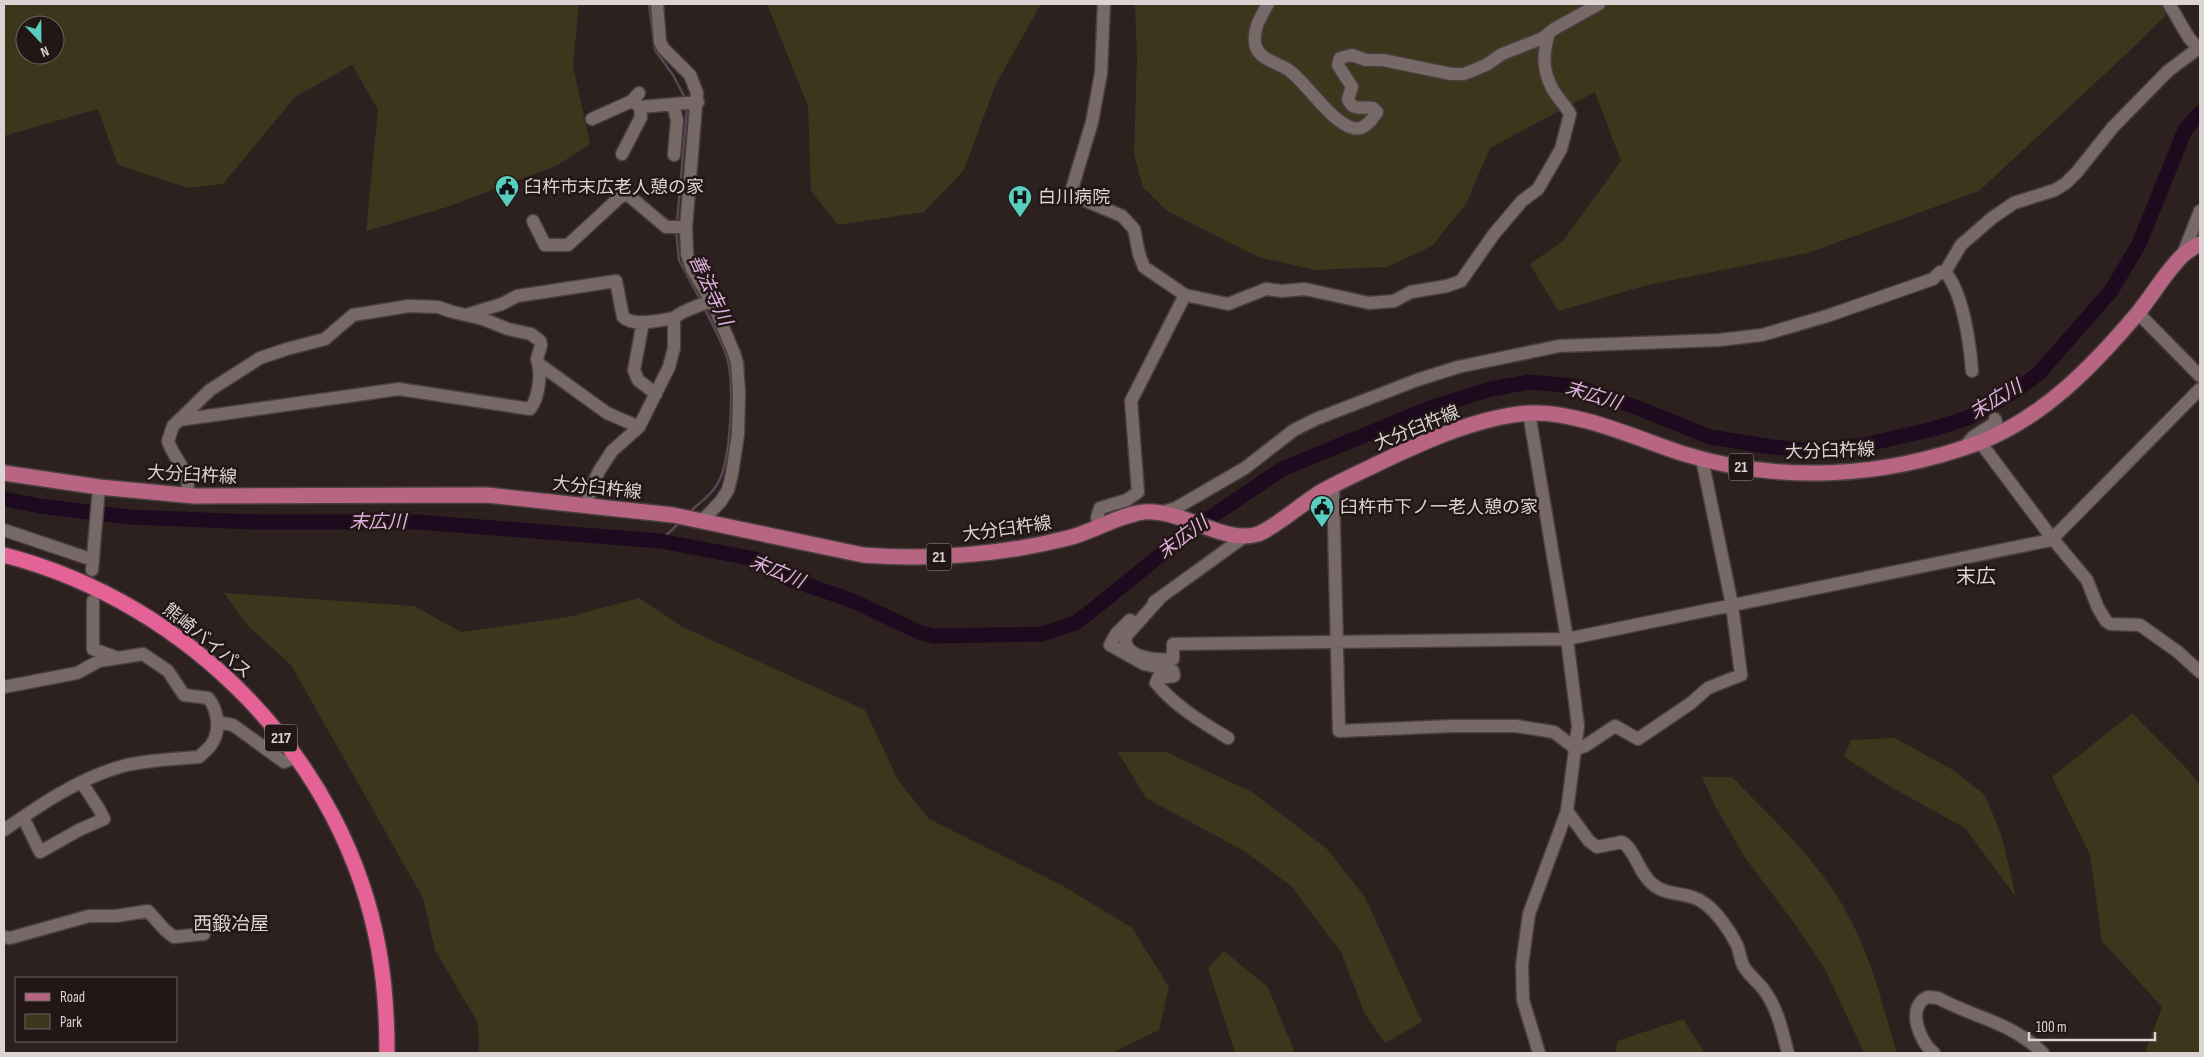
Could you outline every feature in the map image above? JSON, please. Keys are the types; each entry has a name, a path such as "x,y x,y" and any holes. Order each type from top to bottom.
{"highway":[{"name":"熊崎バイパス","path":"4,555 85,582 125,602 171,632 225,675 262,713 296,757 323,800 347,847 367,903 379,951 387,1016 387,1053"}],"main road":[{"name":"大分臼杵線","path":"1239,537 1262,533 1300,505 1333,485 1431,438 1489,420 1529,413 1571,417 1702,459 1758,470 1806,474 1860,471 1901,465 1973,444 2003,432 2058,396 2087,370 2138,313 2183,254 2200,244"},
{"name":"大分臼杵線","path":"4,472 98,492 186,495 487,495 673,515 862,555 892,557 937,557 1011,550 1080,535 1136,514 1170,514"},
{"name":"21","path":"1170,514 1239,537"}],"street":[{"path":"657,4 663,48 690,75 697,93 685,227 688,260 737,363 739,393 738,434 732,474 728,490 720,502 699,521"},
{"path":"1104,4 1101,73 1092,122 1071,192 1084,200 1122,216 1134,229 1139,254 1144,267 1185,295 1228,304 1266,289 1305,289 1370,303 1394,301 1411,292 1447,286 1461,281 1494,234 1522,201 1538,188 1561,149 1570,114 1564,102 1552,89 1544,70 1544,52 1549,33"},
{"path":"1268,4 1259,20 1255,38 1259,52 1262,56 1291,71 1335,116 1348,126 1357,129 1366,126 1377,112 1373,108 1358,108 1350,104 1348,99 1352,87 1338,65 1340,58 1352,55 1366,60 1383,60 1451,74 1464,74 1486,65 1502,54 1542,38 1600,4"},
{"path":"1945,272 1961,245 1992,218 2014,203 2055,190 2066,183 2077,172 2112,127 2168,71 2199,48 2189,38 2169,4"},
{"path":"592,119 637,100 676,105 696,103"},
{"path":"622,154 640,118 637,100"},
{"path":"674,155 677,120 676,105"},
{"path":"533,221 545,245 568,245 620,197 627,194 666,227 685,227"},
{"path":"2183,254 2200,211"},
{"path":"1170,514 1176,508 1245,468 1301,426 1417,380 1458,366 1558,346 1719,340 1762,335 1900,292 1933,279 1940,272 1945,272"},
{"path":"1945,272 1951,279 1960,306 1972,372"},
{"path":"469,314 502,304 517,296 616,281 623,317 626,320 642,322 674,318 680,313 709,301"},
{"path":"1100,527 1097,518 1100,508 1127,500 1138,492 1131,401 1185,295"},
{"path":"179,420 399,389 530,409 537,393 539,364 537,359 541,345 535,336 469,314 453,312 438,306 409,306 353,315 325,339 287,348 260,358 200,398 172,426 168,441 188,477 189,487 186,495"},
{"path":"2138,313 2200,376"},
{"path":"587,506 596,478 612,451 639,427 656,394 674,355 674,318"},
{"path":"642,322 634,370 638,380 656,394"},
{"path":"539,364 607,412 639,427"},
{"path":"1160,598 1126,636 1126,644 1136,655 1147,658 1173,659 1173,644 1567,639 2052,538 2200,389"},
{"path":"1529,413 1567,639 1578,726 1567,811 1529,914 1522,965 1523,1000 1539,1053"},
{"path":"1995,419 1996,422 1973,437 1973,444 2087,580 2098,608 2106,621 2110,624 2140,625 2178,652 2200,672"},
{"path":"1576,749 1585,746 1615,726 1638,739 1691,703 1708,688 1740,675 1732,605 1702,459"},
{"path":"1333,485 1339,731 1453,726 1516,726 1554,732 1576,749"},
{"path":"4,530 93,565 98,492"},
{"path":"1228,738 1173,701 1156,683 1158,678 1174,676 1172,671 1144,664 1110,645 1116,634 1126,623 1239,537"},
{"path":"92,601 93,649 117,658"},
{"path":"4,687 78,673 93,663 143,654 152,658 168,671 184,695 208,698 215,711 217,722 214,741 199,757 124,766 82,783 46,802 4,830"},
{"path":"217,722 233,725 284,762 296,757"},
{"path":"22,818 40,852 79,830 104,819 100,809 82,783"},
{"path":"1567,811 1588,841 1597,846 1622,842 1628,845 1645,878 1656,888 1665,892 1692,895 1706,904 1727,928 1737,945 1744,966 1764,991 1777,1012 1788,1053"},
{"path":"4,937 10,938 89,916 116,916 148,910 165,930 174,936 204,934"},
{"path":"1934,1053 1922,1040 1916,1015 1921,1001 1928,997 1938,998 2007,1026 2029,1040 2043,1053"}],"green space":[{"path":"4,4 579,4 573,66 590,144 558,165 447,207 366,231 378,110 352,65 295,97 223,184 188,188 118,165 98,109 4,136"},
{"path":"767,4 1041,4 995,86 964,170 924,212 838,225 811,191 808,106"},
{"path":"1135,4 2177,4 2138,43 1979,191 1808,253 1648,285 1558,311 1530,264 1563,241 1621,161 1595,92 1490,148 1466,204 1432,246 1387,267 1315,270 1258,257 1167,211 1143,187 1134,155 1137,57"},
{"path":"224,593 414,606 461,632 568,617 639,598 681,626 865,710 898,780 929,819 1063,886 1132,928 1169,987 1159,1030 1112,1053 479,1053 478,1023 435,950 423,898 291,665 247,625"},
{"path":"2132,713 2189,771 2200,786 2200,1053 2145,1053 2162,1007 2102,941 2090,855 2052,777"},
{"path":"1895,738 1953,770 1985,795 2002,837 2016,897 1965,828 1891,787 1844,757 1851,740"},
{"path":"1118,752 1166,752 1252,792 1327,849 1365,897 1422,1022 1385,1043 1365,1014 1341,952 1291,886 1244,851 1146,798"},
{"path":"1702,777 1732,777 1796,843 1825,878 1849,917 1864,950 1897,1053 1864,1053 1825,969 1795,924 1746,859 1715,806"},
{"path":"1224,951 1268,987 1295,1053 1235,1053 1208,968"},
{"path":"1683,1019 1705,1053 1616,1053 1617,1041"}],"waterway":[{"name":"善法寺川","path":"649,4 655,50 673,75 686,100"},
{"name":"善法寺川","path":"677,222 687,108"},
{"name":"末広川","path":"4,499 40,506 129,517 256,522 418,522 660,541 755,559 789,579 851,600 921,633 934,636 1042,634 1075,623 1189,532 1282,469 1433,407 1491,389 1529,382 1574,386 1638,408 1710,437 1772,447 1815,451 1864,445 1933,429 1968,418 2018,389 2039,373 2111,291 2139,244 2185,130 2200,113"},
{"name":"善法寺川","path":"676,230 679,260 701,301"},
{"name":"善法寺川","path":"688,513 708,496 718,483 726,458 730,423 731,388 728,361 721,341 704,308"},
{"name":"善法寺川","path":"660,541 679,523"}],"place":[{"name":"臼杵市末広老人憩の家","path":"507,208"},
{"name":"白川病院","path":"1020,218"},
{"name":"臼杵市下ノ一老人憩の家","path":"1322,528"}],"district":[{"name":"末広","path":"1976,577"},
{"name":"西鍛冶屋","path":"231,924"}]}
